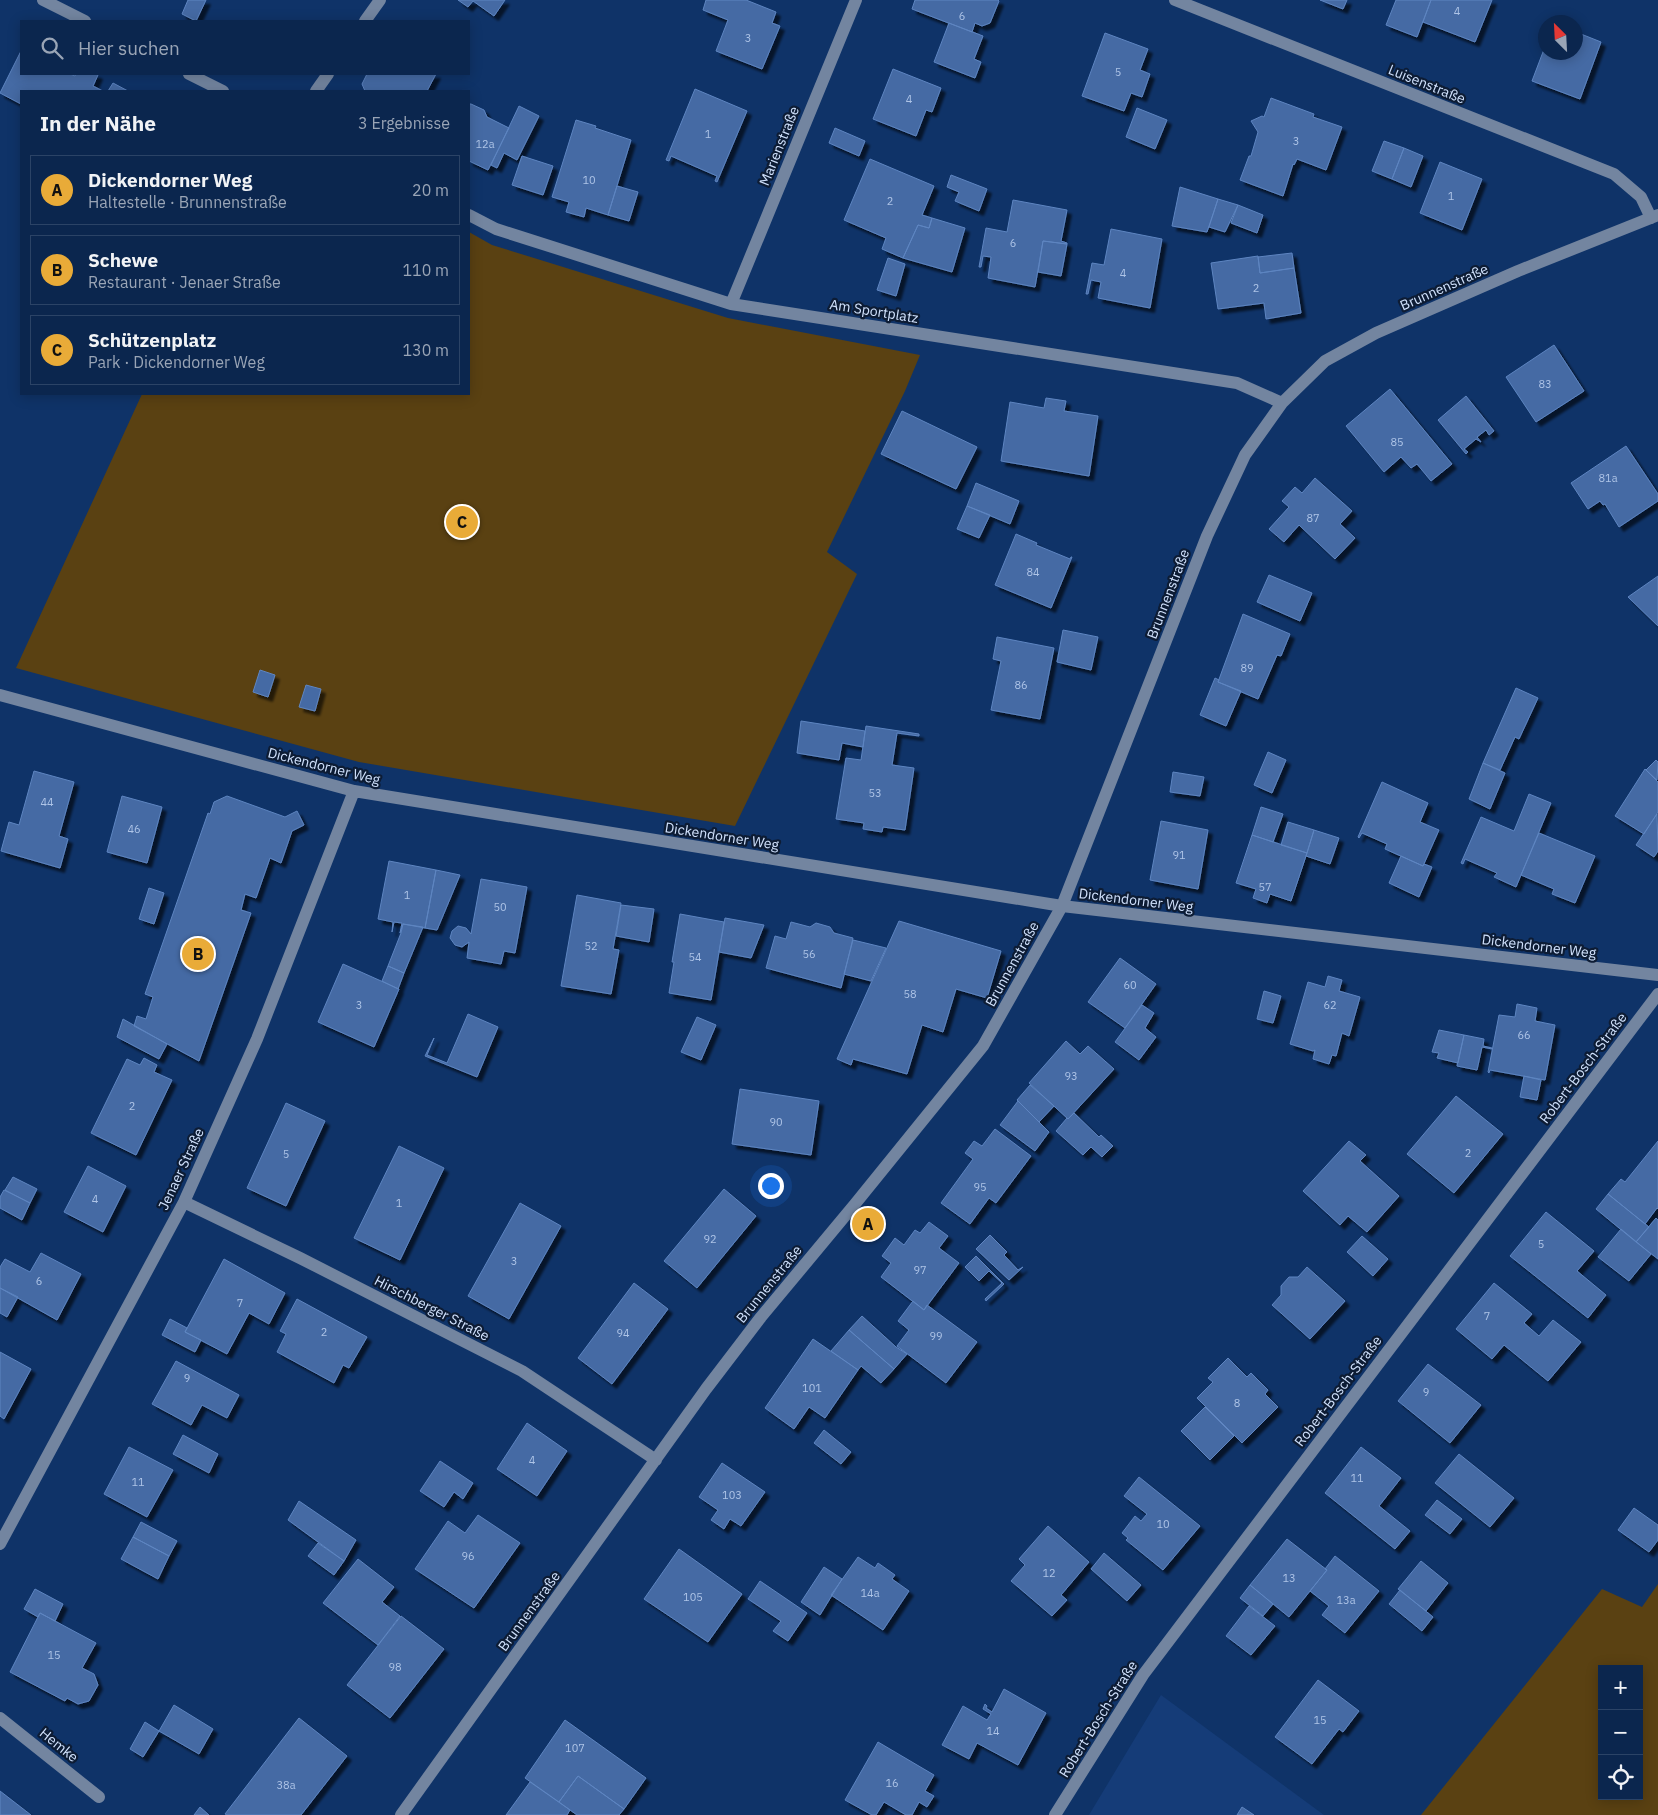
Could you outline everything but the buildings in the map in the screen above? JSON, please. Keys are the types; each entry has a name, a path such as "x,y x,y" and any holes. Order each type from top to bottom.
{"street":[{"path":"43,0 83,20"},
{"path":"366,20 380,0"},
{"name":"Marienstraße","path":"731,304 856,0"},
{"name":"Luisenstraße","path":"1175,0 1614,174 1641,197 1654,217"},
{"path":"191,75 221,90"},
{"path":"317,90 327,75"},
{"name":"Am Sportplatz","path":"470,216 496,229 731,304 1237,383 1282,403"},
{"name":"Brunnenstraße","path":"401,1815 760,1317 856,1204 983,1046 1062,906 1207,536 1245,455 1282,403 1325,362 1376,333 1518,271 1654,217"},
{"name":"Dickendorner Weg","path":"0,695 354,791 1062,906 1658,975"},
{"name":"Jenaer Straße","path":"0,1544 184,1202 257,1039 354,791"},
{"name":"Robert-Bosch-Straße","path":"1055,1815 1142,1675 1658,994"},
{"name":"Hirschberger Straße","path":"184,1202 300,1258 522,1371 656,1460"},
{"name":"Hemke","path":"0,1718 99,1797"}],"shaded area":[{"path":"470,233 492,245 728,318 920,355 905,391 827,552 857,574 735,826 359,762 16,668 142,395 470,395"},
{"path":"1658,1584 1658,1815 1421,1815 1602,1589 1642,1607"},
{"path":"1161,1695 1324,1815 1089,1815"}],"place":[{"name":"Schützenplatz","path":"462,522"},
{"name":"Schewe","path":"198,954"},
{"name":"Dickendorner Weg","path":"868,1224"}]}
